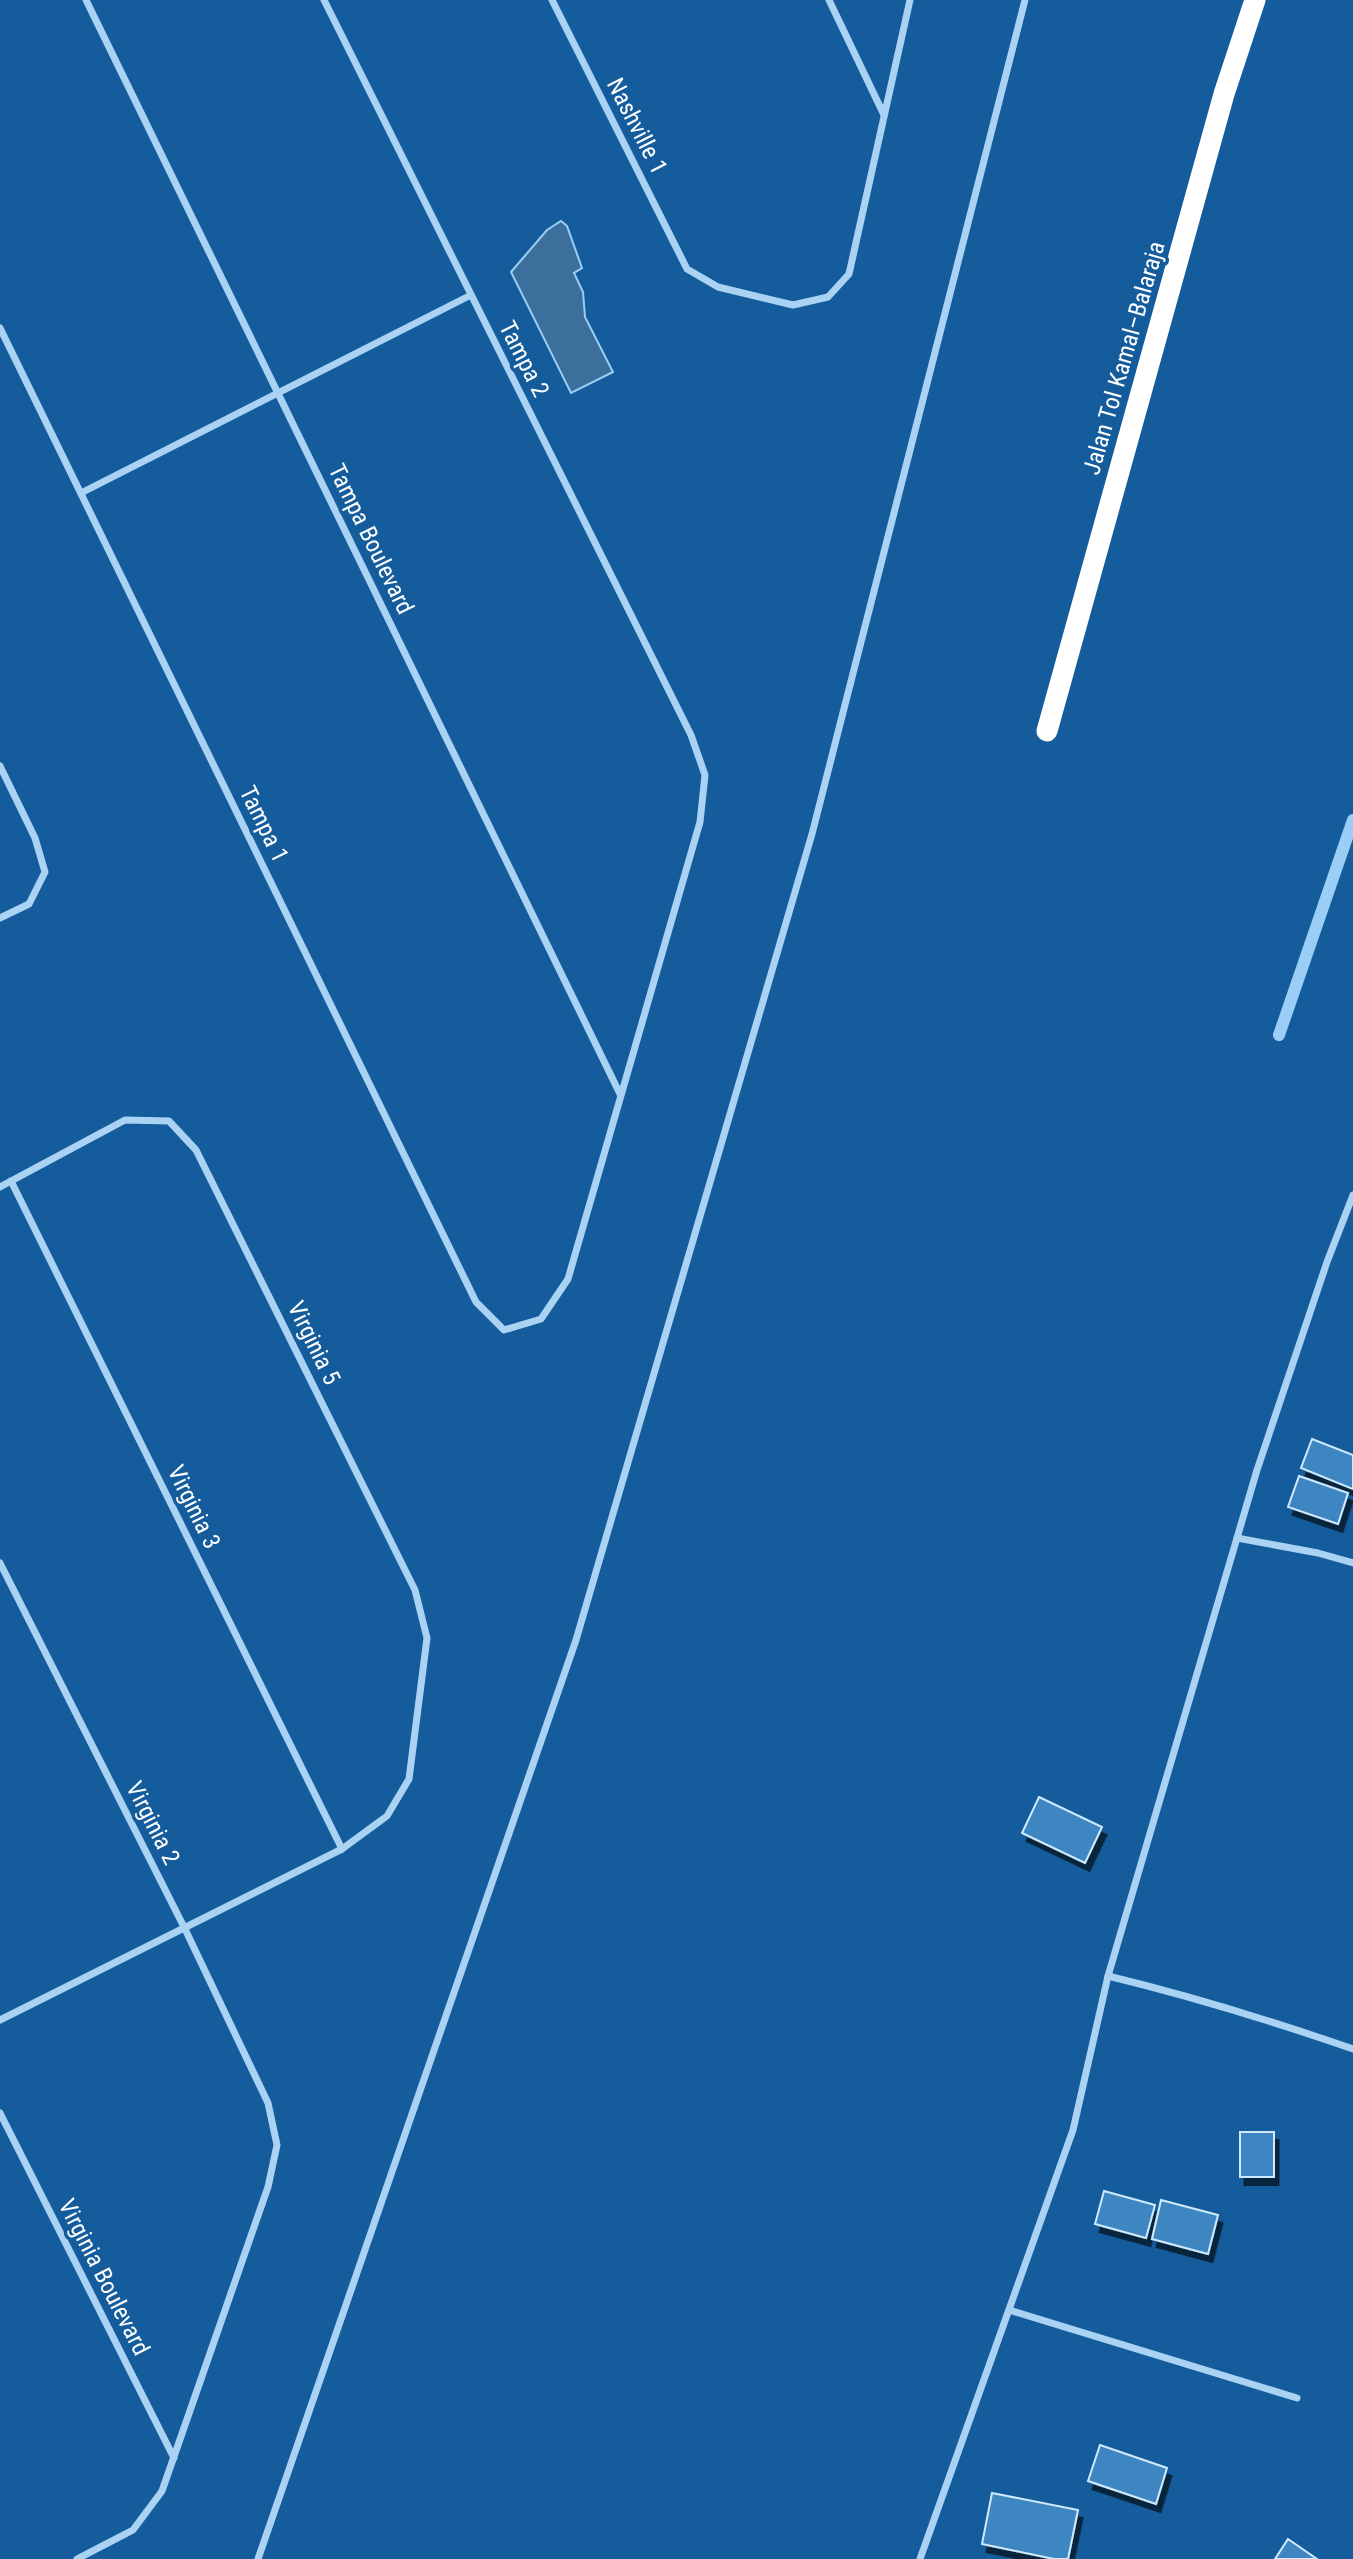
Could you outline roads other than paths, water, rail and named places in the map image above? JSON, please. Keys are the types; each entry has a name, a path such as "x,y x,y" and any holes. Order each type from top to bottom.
{"highway":[{"name":"Jalan Tol Kamal–Balaraja","path":"1047,732 1224,94 1255,0"}],"street":[{"name":"Tampa Boulevard","path":"86,0 621,1094"},
{"name":"Tampa 2","path":"324,0 691,735 705,775 700,822 568,1279 541,1319 504,1330"},
{"name":"Nashville 1","path":"552,0 687,269 719,287 793,305 828,297 849,274 884,115"},
{"path":"829,0 884,115"},
{"path":"884,115 910,0"},
{"path":"258,2559 576,1640 812,834 1025,0"},
{"path":"81,493 471,295"},
{"name":"Tampa 1","path":"0,327 476,1302 504,1330"},
{"path":"0,766 35,838 45,872 29,904 0,918"},
{"name":"Virginia 5","path":"0,2020 342,1849 387,1816 408,1779 427,1638 415,1590 196,1150 169,1121 125,1120 11,1181"},
{"path":"0,1187 11,1181"},
{"name":"Virginia 3","path":"11,1181 342,1849"},
{"path":"920,2559 1073,2130 1108,1976 1257,1470 1327,1262 1353,1195"},
{"path":"1237,1538 1318,1553 1353,1563"},
{"name":"Virginia 2","path":"0,1563 185,1929 268,2103 277,2145 268,2187 162,2491 133,2530 77,2559"},
{"path":"1108,1976 1270,2020 1353,2049"},
{"name":"Virginia Boulevard","path":"0,2113 174,2458"},
{"path":"1009,2310 1297,2398"}],"water":[{"path":"561,221 567,226 582,268 574,273 583,292 585,317 613,372 571,393 511,272 547,230"}],"waterway":[{"path":"1279,1035 1353,820"}]}
